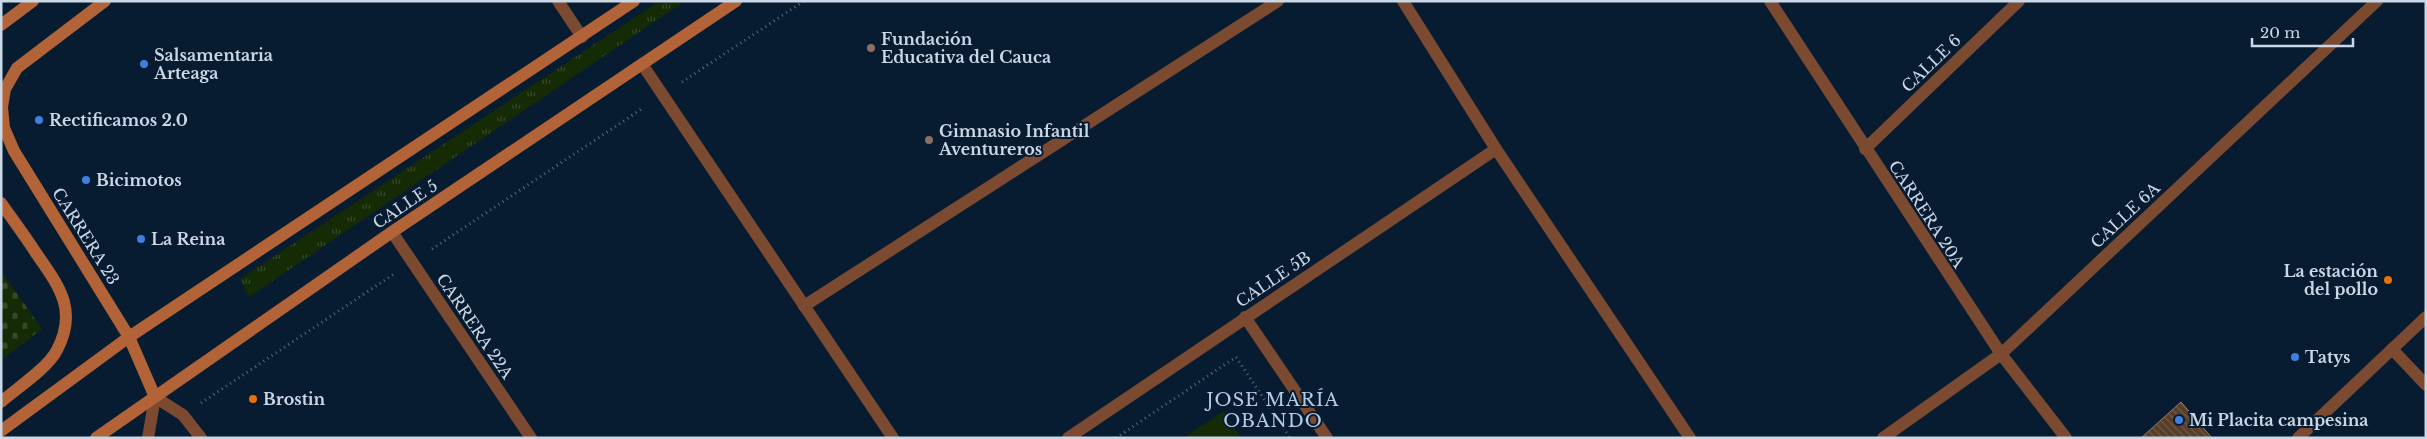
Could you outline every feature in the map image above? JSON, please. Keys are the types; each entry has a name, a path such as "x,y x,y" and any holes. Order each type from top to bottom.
{"main road":[{"path":"1,25 33,1"},
{"name":"CARRERA 23","path":"105,1 17,68 5,89 2,107 4,128 14,151 129,336 155,397"},
{"path":"1,431 129,336 634,1"},
{"name":"CALLE 5","path":"96,438 392,232 736,1"},
{"path":"1,203 58,284 65,299 67,319 56,351 43,366 1,402"}],"street":[{"path":"558,1 582,37"},
{"path":"804,306 1278,1"},
{"path":"1404,1 1496,149 1690,438"},
{"name":"CARRERA 20A","path":"1770,1 1865,149 2001,354 2066,438"},
{"name":"CALLE 6","path":"1865,149 2019,1"},
{"name":"CALLE 6A","path":"1883,438 2001,354 2377,1"},
{"path":"642,64 893,438"},
{"name":"CALLE 5B","path":"1068,438 1496,149"},
{"name":"CARRERA 22A","path":"392,232 531,438"},
{"path":"1245,317 1327,438"},
{"path":"2298,438 2426,317"},
{"path":"2392,349 2426,385"},
{"path":"148,438 155,397 183,414 201,438"}],"path":[{"path":"183,414 804,1"},
{"path":"1116,438 1236,357 1290,438"}],"green space":[{"path":"660,1 685,1 249,297 240,279"},
{"path":"1,271 42,329 1,360"},
{"path":"1224,411 1241,438 1183,438"}],"building":[{"name":"Mi Placita campesina","path":"2181,402 2212,438 2141,438"}],"place":[{"name":"Fundación Educativa del Cauca","path":"871,48"},
{"name":"Salsamentaria Arteaga","path":"144,64"},
{"name":"Rectificamos 2.0","path":"39,120"},
{"name":"Gimnasio Infantil Aventureros","path":"929,140"},
{"name":"Bicimotos","path":"86,180"},
{"name":"La Reina","path":"141,239"},
{"name":"La estación del pollo","path":"2388,280"},
{"name":"Tatys","path":"2295,357"},
{"name":"Brostin","path":"253,399"},
{"name":"Mi Placita campesina","path":"2179,420"}],"district":[{"name":"JOSE MARÍA OBANDO","path":"1273,410"}]}
